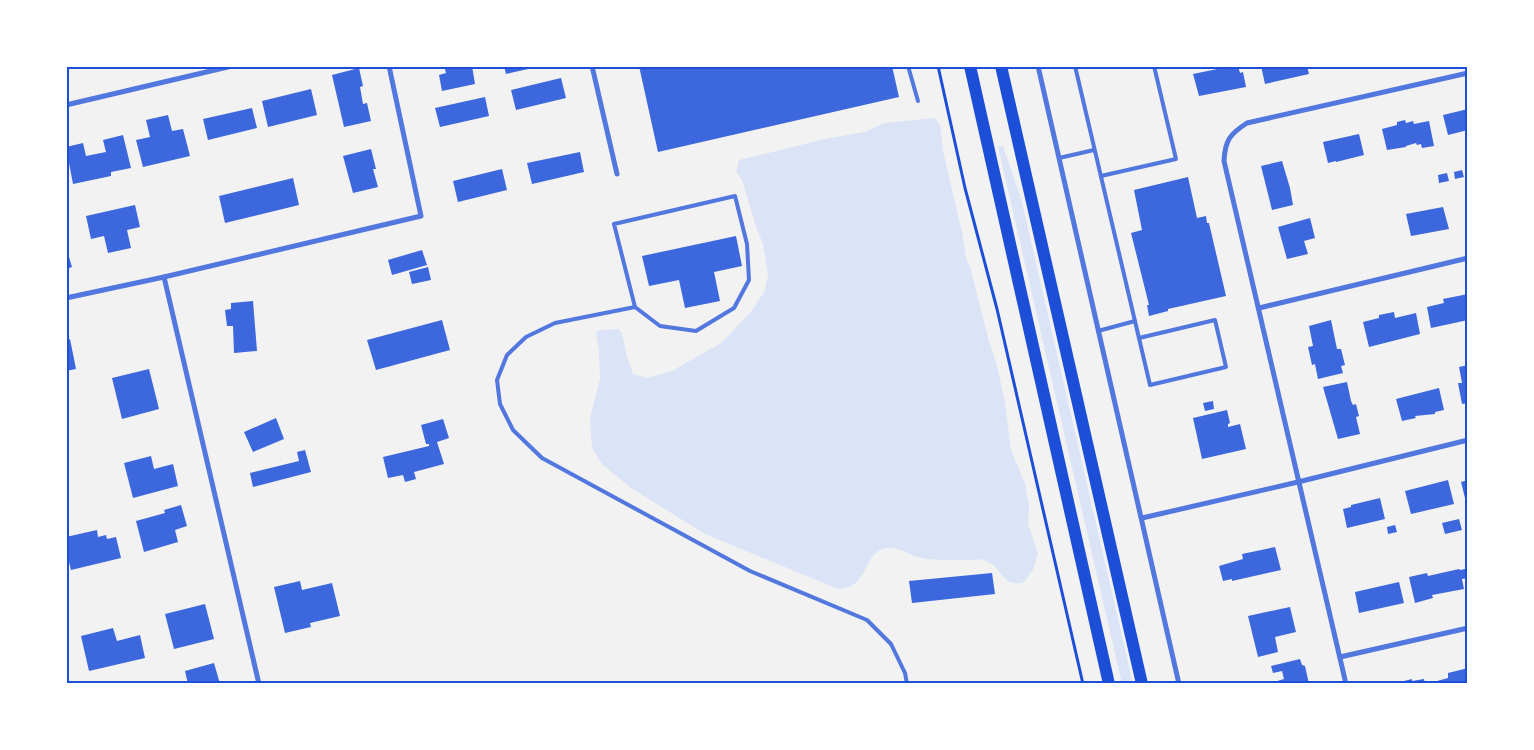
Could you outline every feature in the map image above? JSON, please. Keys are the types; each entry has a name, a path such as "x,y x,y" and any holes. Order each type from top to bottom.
{"main road":[{"path":"970,66 1109,684"},
{"path":"1001,66 1142,684"}],"street":[{"path":"66,105 232,66"},
{"path":"66,298 164,278 421,216 389,66"},
{"path":"592,66 617,174"},
{"path":"1038,66 1180,684"},
{"path":"1346,684 1224,161 1225,150 1230,136 1247,123 1468,73"},
{"path":"1259,308 1468,258"},
{"path":"164,278 259,684"},
{"path":"1142,518 1468,440"},
{"path":"1340,657 1468,628"}],"lane":[{"path":"908,66 918,101"},
{"path":"1075,66 1150,385 1226,367 1215,320 1139,338"},
{"path":"1100,176 1176,158 1154,66"},
{"path":"1059,158 1094,150"},
{"path":"635,307 614,224 735,196 747,244 749,280 734,308 696,331 660,326 635,307 555,324 526,337 507,354 497,380 500,404 513,430 542,458 750,571 867,620 891,644 905,673 907,684"},
{"path":"1098,331 1134,321"}],"path":[{"path":"938,66 967,197 997,309 1083,684"}],"shaded area":[{"path":"935,118 940,125 943,151 962,232 966,258 996,362 1005,402 1011,450 1025,483 1029,506 1028,524 1038,553 1033,570 1023,583 1015,583 1010,582 994,566 983,560 927,559 888,548 876,553 858,581 848,587 838,589 705,534 631,488 602,464 592,448 590,418 600,379 596,332 619,329 633,374 647,378 672,371 721,343 750,313 764,292 768,276 763,244 742,180 736,171 739,160 829,138 865,132 884,123"},
{"path":"1003,146 1022,202 1133,684 1122,684 998,147"}],"building":[{"path":"444,66 472,66 475,84 442,91 439,75 446,73"},
{"path":"504,66 537,66 537,67 506,74"},
{"path":"639,66 892,66 899,97 658,152"},
{"path":"1238,66 1240,73 1243,72 1246,87 1199,96 1193,74"},
{"path":"1261,66 1307,66 1309,74 1265,84"},
{"path":"359,68 363,86 360,87 363,104 367,103 371,121 344,127 332,75"},
{"path":"561,78 566,98 516,110 511,90"},
{"path":"311,89 317,115 268,127 262,101"},
{"path":"485,97 489,116 440,127 435,108"},
{"path":"252,108 257,128 208,140 203,119"},
{"path":"1468,109 1468,130 1448,135 1443,115"},
{"path":"168,115 172,131 183,129 190,156 143,167 136,140 150,137 146,120"},
{"path":"1405,120 1406,123 1413,121 1414,124 1429,121 1434,146 1422,148 1421,144 1417,145 1416,143 1406,147 1387,150 1382,129 1397,125 1397,122"},
{"path":"1359,134 1364,155 1328,163 1323,142"},
{"path":"123,135 131,168 111,172 111,176 73,184 66,147 83,143 86,156 106,152 103,140"},
{"path":"371,149 376,169 373,169 378,187 353,193 343,156"},
{"path":"580,152 584,172 532,184 527,163"},
{"path":"1282,161 1293,205 1272,210 1261,166"},
{"path":"502,169 507,190 458,202 453,181"},
{"path":"1462,170 1464,177 1455,179 1454,172"},
{"path":"1447,173 1449,181 1439,183 1438,175"},
{"path":"1188,177 1197,218 1206,216 1207,223 1209,223 1226,296 1168,309 1168,311 1149,316 1147,305 1149,305 1131,233 1142,230 1134,190"},
{"path":"293,178 299,205 225,223 219,196"},
{"path":"135,205 140,227 127,230 131,248 108,253 104,236 91,239 86,216"},
{"path":"1443,207 1449,229 1411,236 1406,214"},
{"path":"1310,218 1315,238 1304,241 1308,254 1287,259 1278,227"},
{"path":"736,236 742,266 714,272 720,301 685,308 679,280 649,286 642,256"},
{"path":"66,247 72,267 66,269"},
{"path":"422,250 427,265 392,275 388,260"},
{"path":"428,267 431,280 412,284 409,272"},
{"path":"1468,294 1468,320 1431,328 1427,307 1444,303 1443,299"},
{"path":"253,301 257,351 234,353 233,326 227,326 225,310 231,309 231,303"},
{"path":"1394,312 1395,318 1416,313 1420,334 1369,347 1363,322 1379,318 1379,315"},
{"path":"442,320 450,350 376,370 367,340"},
{"path":"1331,320 1337,349 1341,349 1345,365 1341,366 1343,373 1318,379 1315,364 1312,365 1308,347 1313,346 1309,326"},
{"path":"70,339 76,369 66,371 66,340"},
{"path":"1468,365 1468,403 1462,404 1458,383 1462,383 1459,367"},
{"path":"149,369 159,409 122,419 112,378"},
{"path":"1347,382 1351,401 1353,405 1356,404 1359,416 1356,417 1360,434 1338,439 1323,387"},
{"path":"1439,388 1444,410 1435,412 1435,414 1415,416 1416,418 1402,421 1396,399"},
{"path":"1213,401 1214,409 1205,411 1203,403"},
{"path":"1227,410 1230,423 1228,427 1240,424 1246,449 1202,459 1193,418"},
{"path":"276,418 284,439 253,452 244,432"},
{"path":"443,419 449,438 437,442 444,464 414,472 416,479 405,482 403,475 388,478 383,457 429,446 429,444 426,444 421,425"},
{"path":"305,450 311,472 253,487 250,473 299,461 297,452"},
{"path":"151,456 154,469 173,464 178,486 133,498 124,463"},
{"path":"1448,480 1454,504 1411,514 1405,491"},
{"path":"1468,480 1468,502 1466,502 1461,482"},
{"path":"1380,498 1385,519 1347,528 1343,509 1351,507 1351,505"},
{"path":"181,505 187,526 175,530 178,542 144,552 136,521 165,513 164,510"},
{"path":"1459,519 1462,530 1445,534 1442,523"},
{"path":"1395,525 1397,532 1388,534 1387,527"},
{"path":"97,530 98,537 106,535 107,539 116,537 121,558 71,570 66,550 66,537"},
{"path":"1275,547 1281,570 1232,581 1232,579 1223,581 1219,566 1243,559 1242,554"},
{"path":"1465,569 1467,578 1462,579 1464,589 1432,595 1433,598 1415,603 1409,577 1427,573 1428,576"},
{"path":"992,573 995,594 912,603 909,581"},
{"path":"300,581 302,590 332,583 340,616 310,623 311,627 285,633 274,587"},
{"path":"1399,582 1404,603 1359,613 1355,592"},
{"path":"205,604 214,639 174,649 165,614"},
{"path":"1290,607 1296,632 1275,637 1278,652 1258,657 1248,616"},
{"path":"113,628 117,641 140,635 145,658 89,671 81,636"},
{"path":"1300,659 1302,665 1305,666 1309,684 1275,684 1274,682 1284,679 1282,671 1273,673 1271,666"},
{"path":"214,663 220,684 188,684 185,671"},
{"path":"1468,668 1468,684 1438,684 1437,681 1448,678 1448,673"},
{"path":"1412,679 1412,681 1424,679 1425,684 1400,684 1400,682"}]}
